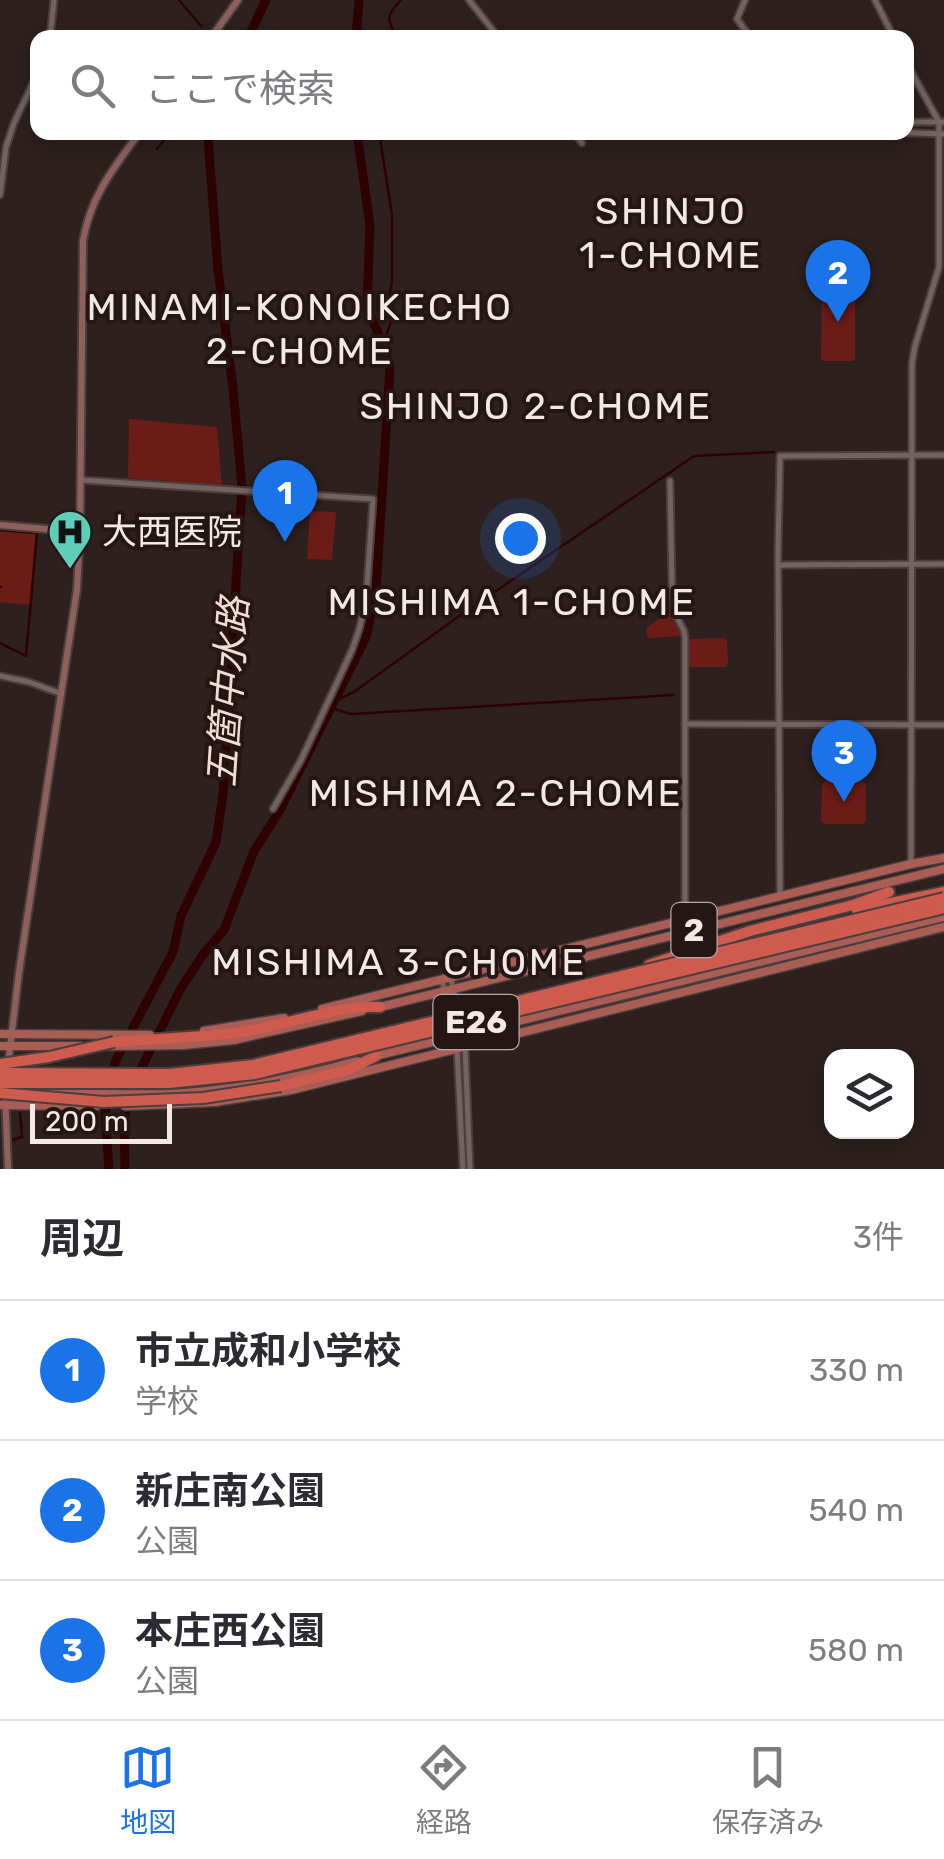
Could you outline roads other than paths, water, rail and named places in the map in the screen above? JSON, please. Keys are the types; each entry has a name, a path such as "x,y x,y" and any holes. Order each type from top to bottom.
{"highway":[{"path":"590,984 750,931 890,892"},
{"path":"711,954 718,944 889,902 944,895"},
{"name":"E26","path":"0,1073 153,1074 253,1065 944,895"},
{"name":"E26","path":"1,1090 169,1084 255,1074 944,908"},
{"path":"0,1064 49,1058 114,1042 208,1036 351,1008 380,1007"},
{"path":"1,1090 106,1102 203,1098 281,1086 348,1070 376,1056"}],"main road":[{"path":"216,30 238,0"},
{"path":"8,1169 1,1090 5,1034 77,589 84,234 96,195 134,140"},
{"path":"0,525 80,532"},
{"name":"2","path":"5,1034 158,1035 274,1020 944,858"},
{"name":"2","path":"5,1046 123,1047 234,1040 944,869"},
{"path":"659,926 766,912"},
{"name":"2","path":"1,1090 129,1094 240,1087 308,1074 944,917"},
{"path":"840,955 904,926"},
{"name":"2","path":"2,1105 198,1103 270,1094 944,928"},
{"path":"507,976 611,938"},
{"path":"617,996 676,994"}],"street":[{"path":"51,30 54,0"},
{"path":"469,0 493,30"},
{"path":"745,0 737,19 745,30"},
{"path":"875,0 890,30"},
{"path":"911,864 912,362 939,266 941,134 941,122 914,76"},
{"path":"0,191 8,139 30,90"},
{"path":"914,122 941,122"},
{"path":"914,133 941,134"},
{"path":"780,897 780,456 944,455"},
{"path":"81,480 373,499 366,601 359,630 274,810"},
{"path":"670,482 672,588 685,638 685,920"},
{"path":"778,565 944,564"},
{"path":"0,676 62,694"},
{"path":"685,724 944,725"},
{"path":"446,979 461,1048 467,1169"}],"waterway":[{"path":"179,0 201,26"},
{"name":"五箇中水路","path":"252,30 266,0"},
{"path":"357,30 359,0"},
{"path":"393,30 389,18 401,0"},
{"path":"157,149 164,140"},
{"name":"五箇中水路","path":"111,1078 116,1060 173,952 181,916 216,842 223,794 242,487 208,140"},
{"path":"136,1079 180,990 224,930 254,851 279,812 366,637 376,590 390,368 367,307 370,226 358,140"},
{"path":"380,140 392,215 392,282 388,300 392,318 383,345"},
{"path":"335,701 354,692 694,456 774,452"},
{"path":"0,530 37,533 26,656 0,643"},
{"path":"332,708 351,714 674,695"},
{"name":"五箇中水路","path":"108,1098 105,1114 109,1169"},
{"path":"125,1169 128,1098"},
{"path":"12,1140 22,1137 20,1113"}],"place":[{"name":"新庄南公園","path":"838,322"},
{"name":"市立成和小学校","path":"285,542"},
{"name":"大西医院","path":"70,570"},
{"name":"本庄西公園","path":"844,802"}],"district":[{"name":"SHINJO 1-CHOME","path":"671,233"},
{"name":"MINAMI-KONOIKECHO 2-CHOME","path":"300,328"},
{"name":"SHINJO 2-CHOME","path":"536,406"},
{"name":"MISHIMA 1-CHOME","path":"512,602"},
{"name":"MISHIMA 2-CHOME","path":"496,793"},
{"name":"MISHIMA 3-CHOME","path":"399,962"}]}
